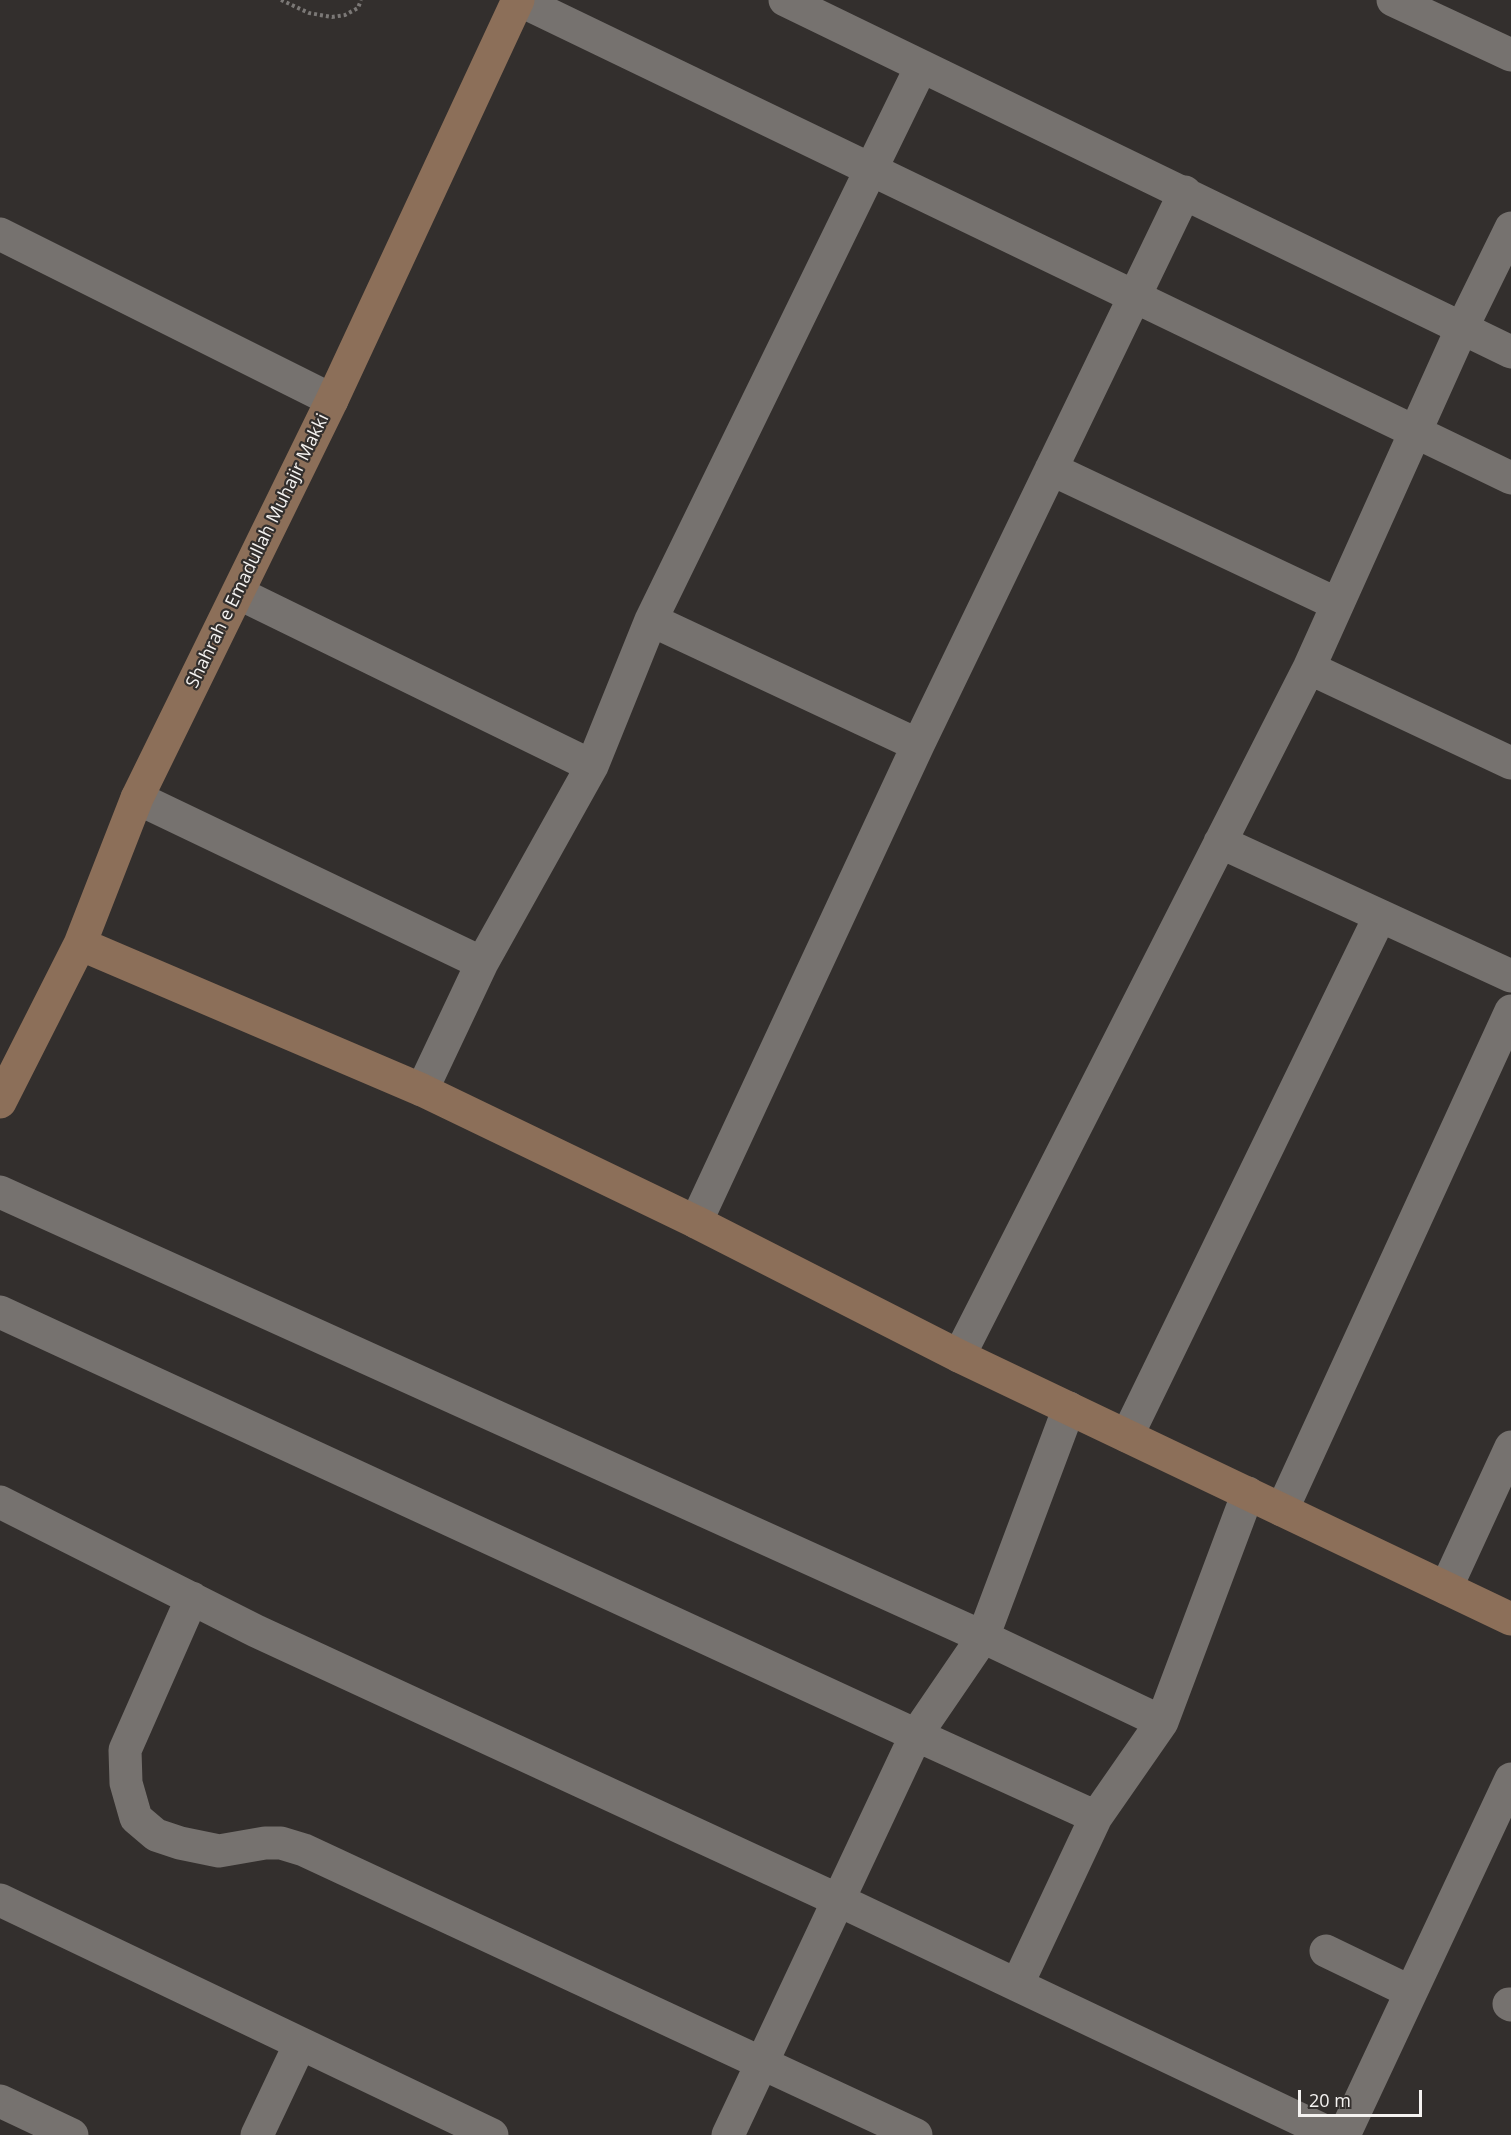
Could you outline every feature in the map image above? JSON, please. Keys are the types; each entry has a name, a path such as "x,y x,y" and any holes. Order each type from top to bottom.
{"street":[{"path":"518,0 1511,478"},
{"name":"Shahrah e Emadullah Muhajir Makki","path":"0,1102 80,944 137,798 332,400 518,0"},
{"path":"785,0 1511,352"},
{"path":"1393,0 1511,55"},
{"path":"422,1090 482,963 592,766 651,620 921,67"},
{"path":"696,1222 918,745 1185,192"},
{"path":"959,1356 1309,668 1462,328 1511,228"},
{"path":"0,234 332,400"},
{"path":"1051,469 1337,604"},
{"path":"238,593 592,766"},
{"path":"651,620 918,745"},
{"path":"1309,668 1511,763"},
{"path":"137,798 482,963"},
{"path":"1220,842 1511,976"},
{"path":"1127,1436 1380,916"},
{"path":"80,944 422,1090 696,1222 959,1356 1511,1619"},
{"path":"1282,1510 1511,1011"},
{"path":"0,1192 983,1636 1162,1722"},
{"path":"0,1312 1096,1817"},
{"path":"728,2135 916,1736 983,1636 1069,1408"},
{"path":"1446,1588 1511,1447"},
{"path":"1017,1985 1096,1817 1162,1722 1248,1493"},
{"path":"0,1502 256,1631 838,1900 1333,2135"},
{"path":"192,1598 125,1750 126,1783 136,1818 156,1835 180,1844 219,1851 265,1843 281,1843 304,1850 916,2135"},
{"path":"1344,2135 1511,1779"},
{"path":"0,1900 492,2135"},
{"path":"1326,1951 1411,1992"},
{"path":"257,2135 300,2044"},
{"path":"0,2101 72,2135"}],"path":[{"path":"281,0 309,13 332,17 345,15 358,8 362,0"}]}
